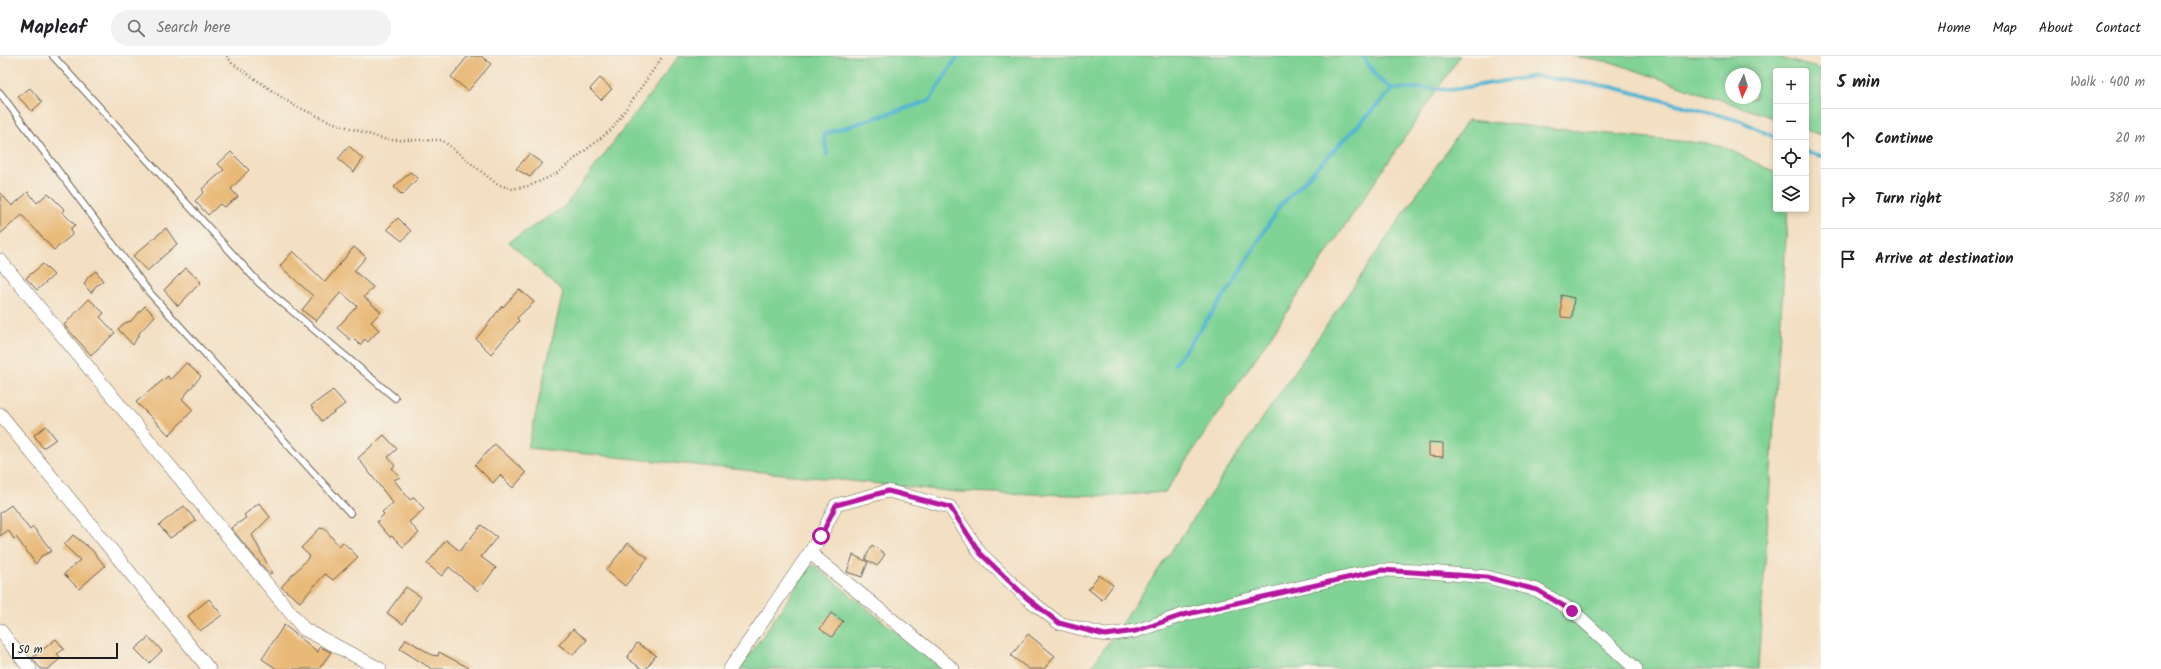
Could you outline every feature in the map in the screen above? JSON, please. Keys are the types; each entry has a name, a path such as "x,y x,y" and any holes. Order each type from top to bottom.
{"street":[{"path":"0,260 304,629 380,669"},
{"path":"0,414 209,669"},
{"path":"730,669 821,536 836,505 888,491 950,507 980,553 1027,598 1059,623 1105,635 1136,631 1183,615 1348,576 1382,570 1418,572 1486,577 1537,590 1572,611 1636,669"},
{"path":"810,553 953,669"},
{"path":"0,630 30,669"}],"lane":[{"path":"53,56 259,283 395,398"},
{"path":"0,93 149,292 350,513"}],"path":[{"path":"227,56 232,63 293,105 332,122 387,140 442,140 496,184 511,188 529,186 556,174 612,129 663,56"}],"green space":[{"path":"679,56 1460,56 1165,492 1108,496 958,492 528,448 563,292 509,242 565,206"},
{"path":"1572,56 1772,56 1821,69 1821,135 1809,131 1809,68 1773,68 1773,118 1733,104 1761,104 1761,68 1725,68 1725,101 1611,62"},
{"path":"1468,120 1720,145 1773,172 1773,212 1788,212 1758,669 1090,669"},
{"path":"812,564 942,669 740,669"}],"building":[{"path":"468,56 481,56 491,64 468,91 451,77"},
{"path":"600,78 612,89 601,100 590,89"},
{"path":"30,88 42,102 32,111 18,97"},
{"path":"349,146 363,159 354,172 338,159"},
{"path":"231,152 249,170 231,189 238,197 224,207 220,204 208,215 195,201 204,192 202,189 224,170 218,164"},
{"path":"529,154 542,163 530,177 516,169"},
{"path":"410,172 418,178 402,195 394,187"},
{"path":"0,192 12,206 28,192 37,203 48,193 65,210 62,212 75,225 71,228 72,235 54,250 22,215 0,234"},
{"path":"398,218 411,231 402,241 387,229"},
{"path":"166,228 177,244 147,271 133,256"},
{"path":"354,247 366,257 354,271 373,287 364,297 381,312 371,322 379,330 368,342 365,339 360,345 354,339 352,341 337,328 357,306 341,292 316,321 302,310 313,296 280,266 293,251 325,282"},
{"path":"43,264 54,275 37,290 26,278"},
{"path":"186,268 201,282 178,306 164,290"},
{"path":"96,271 103,281 96,286 91,293 84,284 88,277"},
{"path":"519,289 534,302 517,318 519,321 491,354 476,339 502,306 503,307"},
{"path":"1561,295 1574,298 1572,318 1561,317"},
{"path":"89,299 104,313 100,317 115,333 91,355 64,325"},
{"path":"145,306 155,316 140,332 133,345 118,329 125,323 131,321"},
{"path":"186,363 201,376 182,399 193,410 169,435 136,402 168,376 170,380"},
{"path":"333,390 345,404 322,421 311,406"},
{"path":"46,426 56,439 43,448 34,435"},
{"path":"384,435 397,449 388,457 395,466 392,468 400,477 394,480 410,500 414,497 424,509 409,522 419,533 403,547 392,536 390,537 377,522 384,514 382,512 393,503 358,458"},
{"path":"1429,442 1443,443 1443,457 1429,456"},
{"path":"495,444 526,473 513,488 500,475 493,483 475,465"},
{"path":"259,503 270,517 252,535 272,573 269,574 231,528 246,518 244,515"},
{"path":"11,505 30,530 33,527 52,551 41,556 36,564 16,537 14,539 8,530 0,536 0,513"},
{"path":"184,506 196,521 170,538 159,525"},
{"path":"481,525 497,537 481,557 496,568 478,591 449,567 442,576 427,564 446,540 460,551"},
{"path":"320,528 325,529 339,546 343,542 358,557 333,580 325,574 300,602 281,587 310,556 301,548"},
{"path":"73,535 92,550 105,566 79,589 64,574 80,560 64,545"},
{"path":"628,543 648,558 625,586 606,570"},
{"path":"872,545 885,554 877,566 865,559"},
{"path":"853,555 868,562 862,577 847,572"},
{"path":"1099,575 1113,585 1102,600 1088,589"},
{"path":"406,587 421,597 403,624 387,613"},
{"path":"209,599 222,615 200,631 188,616"},
{"path":"831,613 843,621 832,637 820,629"},
{"path":"284,625 318,652 320,647 331,652 319,669 277,669 262,659"},
{"path":"573,629 587,640 573,655 559,645"},
{"path":"1028,634 1055,656 1044,669 1029,669 1011,656"},
{"path":"149,637 162,651 149,663 135,649"},
{"path":"56,639 64,649 57,654 61,658 48,669 41,669 32,658"},
{"path":"406,639 432,655 438,656 439,652 471,669 432,669 400,649"},
{"path":"637,643 656,655 646,669 642,669 627,658"}],"waterway":[{"path":"827,155 824,134 929,101 958,56"},
{"path":"1363,56 1378,79 1393,89 1426,88 1450,90 1535,76 1612,87 1741,121 1773,137"},
{"path":"1175,364 1232,285 1278,208 1393,89"},
{"path":"1809,153 1821,156"}],"route":[{"path":"821,536 836,505 888,491 950,507 980,553 1027,598 1059,623 1105,635 1136,631 1183,615 1348,576 1382,570 1486,577 1537,590 1572,611"}]}
